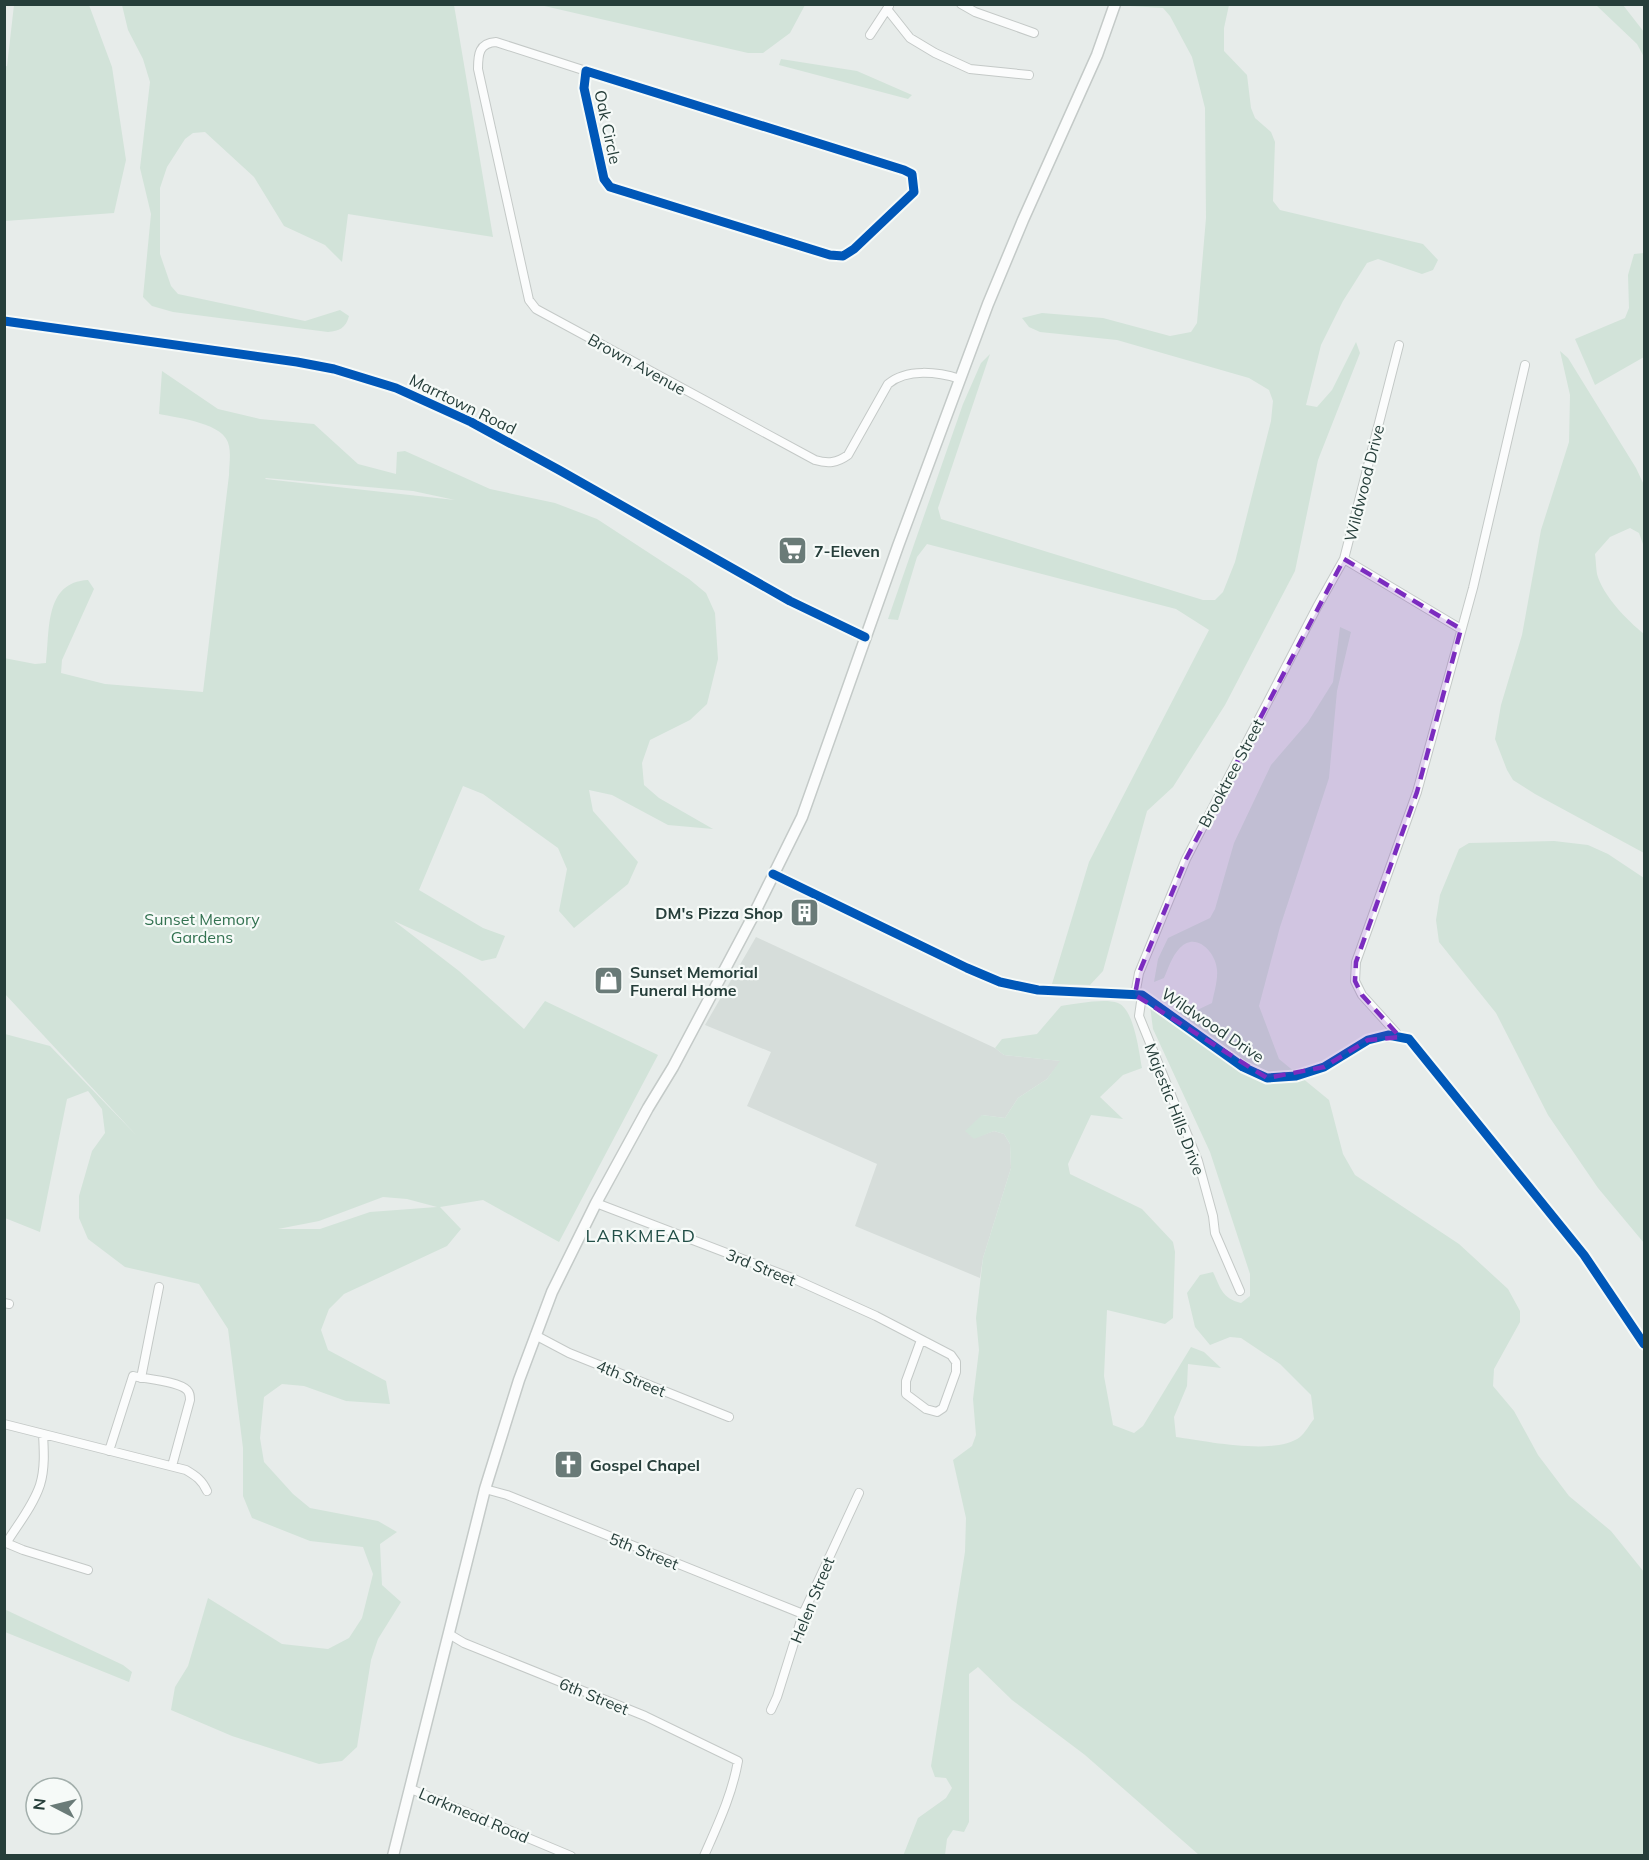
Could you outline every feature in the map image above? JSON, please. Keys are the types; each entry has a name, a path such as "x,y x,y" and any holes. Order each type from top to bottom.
{"main road":[{"path":"393,1856 485,1489 535,1335 552,1292 596,1203 673,1066 802,817 988,304 1097,55 1115,4"}],"street":[{"path":"961,4 975,12 1034,33"},
{"path":"870,34 888,7 910,38 935,53 970,69 1029,75"},
{"name":"Oak Circle","path":"489,43 496,42 904,170 912,174 914,192 854,249 843,256 830,255 610,187 604,179 584,88 586,71"},
{"name":"Brown Avenue","path":"489,43 482,47 478,56 478,69 529,300 536,309 815,460 825,463 839,461 848,455 888,384 895,378 930,373 945,374 960,379"},
{"name":"Marrtown Road","path":"4,321 297,362 334,369 396,388 471,422 590,487 790,602 866,637"},
{"name":"Wildwood Drive","path":"1400,345 1344,559 1461,629"},
{"path":"1525,366 1476,577 1417,792 1356,962 1354,981 1362,995 1400,1037 1409,1039 1577,1246 1644,1344"},
{"name":"Brooktree Street","path":"1138,995 1139,973 1186,859 1344,559"},
{"name":"Wildwood Drive","path":"773,874 1000,982 1038,990 1138,995 1243,1067 1267,1078 1296,1076 1324,1067 1368,1040 1388,1035 1400,1037"},
{"name":"Majestic Hills Drive","path":"1138,995 1139,1016 1198,1161 1213,1216 1215,1233 1240,1291"},
{"name":"3rd Street","path":"596,1203 792,1278 876,1316 951,1355 956,1362 956,1372 943,1408 937,1412 926,1409 906,1394 906,1381 921,1340"},
{"path":"141,1378 159,1287"},
{"name":"4th Street","path":"535,1335 569,1353 729,1417"},
{"path":"109,1451 133,1376 169,1383 186,1389 190,1400 172,1466"},
{"path":"4,1424 186,1470 197,1476 207,1491"},
{"path":"44,1434 44,1465 40,1486 30,1506 6,1542 23,1550 88,1570"},
{"name":"5th Street","path":"485,1489 507,1495 803,1614"},
{"name":"Helen Street","path":"771,1710 803,1614 859,1493"},
{"name":"6th Street","path":"448,1634 464,1643 645,1716 738,1761 734,1786 727,1806 704,1856"},
{"name":"Larkmead Road","path":"411,1789 572,1856"}],"highlighted area":[{"path":"1344,559 1461,629 1417,792 1356,962 1355,981 1362,995 1400,1037 1368,1040 1324,1067 1267,1078 1135,995 1139,973 1186,859"}],"shaded area":[{"path":"756,937 995,1048 1004,1055 1061,1061 1047,1079 1018,1098 1005,1118 982,1115 974,1138 994,1131 1004,1134 1010,1144 1011,1168 983,1258 980,1278 855,1226 877,1164 747,1106 771,1052 705,1025"}],"green space":[{"path":"805,4 790,33 763,53 748,53 540,5"},
{"path":"1131,4 1229,5 1224,28 1224,51 1247,75 1251,108 1255,118 1271,132 1275,142 1273,201 1280,210 1423,244 1438,260 1433,270 1422,274 1378,259 1367,263 1343,301 1321,345 1306,405 1317,407 1332,390 1356,342 1360,353 1318,460 1295,571 1225,705 1173,787 1147,811 1103,971 1090,985 1052,984 1089,862 1209,630 1176,609 927,544 917,557 898,620 888,619 963,404 981,363 990,354 938,508 941,519 1203,600 1215,600 1223,592 1235,562 1271,421 1273,401 1269,390 1249,378 1117,340 1040,332 1029,327 1022,318 1042,313 1103,318 1170,336 1191,332 1197,323 1206,218 1205,108 1192,57 1170,16 1163,8 1130,6"},
{"path":"14,5 89,5 112,67 126,160 114,213 5,221 4,67 7,66"},
{"path":"122,5 454,5 493,237 348,214 342,262 325,245 284,226 254,177 205,132 193,133 185,139 167,167 160,188 160,254 171,286 178,294 305,321 340,310 349,316 342,328 328,332 173,312 152,306 143,297 151,214 140,168 150,82 143,59 128,30"},
{"path":"1596,5 1623,5 1644,32 1644,57 1637,44"},
{"path":"781,59 857,71 912,95 908,99 779,65"},
{"path":"1644,253 1644,357 1595,385 1575,339 1625,318 1629,308 1628,275 1634,254"},
{"path":"1560,351 1568,358 1636,468 1644,485 1644,547 1639,533 1630,528 1610,537 1595,554 1597,574 1604,591 1623,615 1644,634 1644,853 1513,780 1495,739 1501,705 1522,635 1541,530 1569,442 1570,395"},
{"name":"Sunset Memory Gardens","path":"162,371 218,409 260,419 314,424 358,464 396,474 397,452 405,451 490,489 555,503 597,519 689,579 706,593 715,613 718,659 707,704 690,720 650,740 642,763 644,785 659,798 713,829 668,825 612,795 589,790 593,811 638,862 628,884 574,928 559,911 567,869 558,848 483,794 463,786 419,890 483,928 505,936 496,958 482,961 394,921 459,971 524,1029 545,1001 658,1055 559,1242 483,1200 440,1207 461,1229 447,1246 344,1294 329,1309 321,1330 328,1350 386,1381 390,1404 346,1401 304,1386 282,1384 264,1397 260,1438 264,1462 293,1494 310,1508 378,1521 397,1532 380,1544 382,1585 401,1602 378,1639 371,1660 357,1747 342,1761 319,1764 232,1736 171,1710 175,1687 188,1666 208,1598 282,1644 328,1649 349,1638 362,1618 373,1574 363,1547 310,1541 252,1518 243,1496 243,1448 228,1329 199,1284 125,1267 88,1239 79,1218 79,1196 92,1151 105,1133 102,1109 88,1091 67,1099 40,1232 5,1218 5,1034 50,1046 137,1136 5,994 4,658 35,664 46,663 49,623 56,599 63,589 74,583 88,580 94,589 62,660 61,673 105,684 203,692 229,475 230,449 226,438 211,427 159,414","holes":["265,479 413,491 455,500","383,1197 407,1199 437,1207 370,1212 320,1229 278,1229 319,1221"]},
{"path":"1340,627 1351,632 1337,691 1329,778 1280,927 1259,1006 1279,1059 1329,1100 1343,1154 1355,1175 1459,1244 1508,1289 1520,1311 1520,1322 1494,1369 1493,1386 1514,1411 1538,1455 1569,1496 1611,1531 1644,1572 1644,1855 1199,1855 1085,1755 1012,1700 978,1667 969,1674 969,1822 964,1832 953,1830 947,1839 945,1855 903,1856 918,1818 946,1798 952,1788 946,1778 935,1777 931,1766 965,1552 966,1518 953,1460 972,1446 976,1435 973,1399 979,1350 976,1318 983,1258 1011,1168 1010,1144 1004,1134 994,1131 974,1139 965,1131 982,1115 1005,1118 1018,1098 1047,1079 1060,1061 1004,1055 995,1048 1002,1039 1037,1034 1061,1006 1098,1001 1118,1003 1124,1007 1135,1032 1142,1068 1123,1075 1100,1097 1123,1119 1091,1115 1068,1164 1070,1174 1142,1209 1173,1242 1175,1252 1173,1318 1165,1324 1107,1310 1104,1376 1113,1425 1134,1433 1143,1426 1191,1347 1204,1352 1221,1368 1188,1364 1187,1386 1174,1417 1176,1437 1240,1446 1274,1446 1289,1443 1300,1437 1314,1419 1311,1395 1280,1364 1241,1338 1230,1337 1210,1345 1195,1327 1187,1293 1200,1275 1213,1272 1226,1295 1241,1303 1250,1296 1250,1274 1210,1152 1153,1029 1150,1006 1193,1012 1212,1003 1217,970 1209,950 1198,943 1185,944 1174,955 1164,978 1154,982 1158,959 1168,938 1210,918 1215,909 1234,843 1271,765 1308,722 1333,682"},
{"path":"1554,841 1588,845 1608,854 1644,878 1644,1243 1598,1188 1548,1115 1496,1013 1439,942 1436,920 1440,895 1459,849 1469,843"},
{"path":"4,1609 123,1665 132,1672 129,1682 5,1632"}],"cycle path":[{"path":"586,71 904,170 912,174 914,192 854,249 843,256 830,255 610,187 604,179 584,88 586,71"},
{"path":"4,321 297,362 334,369 396,388 471,422 790,601 865,637"},
{"path":"773,874 1000,982 1038,990 1142,995 1243,1067 1267,1078 1296,1076 1324,1067 1368,1040 1388,1035 1409,1039 1584,1255 1644,1344"}],"place":[{"name":"7-Eleven","path":"793,551"},
{"name":"DM's Pizza Shop","path":"804,913"},
{"name":"Sunset Memorial Funeral Home","path":"609,981"},
{"name":"Gospel Chapel","path":"569,1465"}],"district":[{"name":"LARKMEAD","path":"641,1235"}]}
